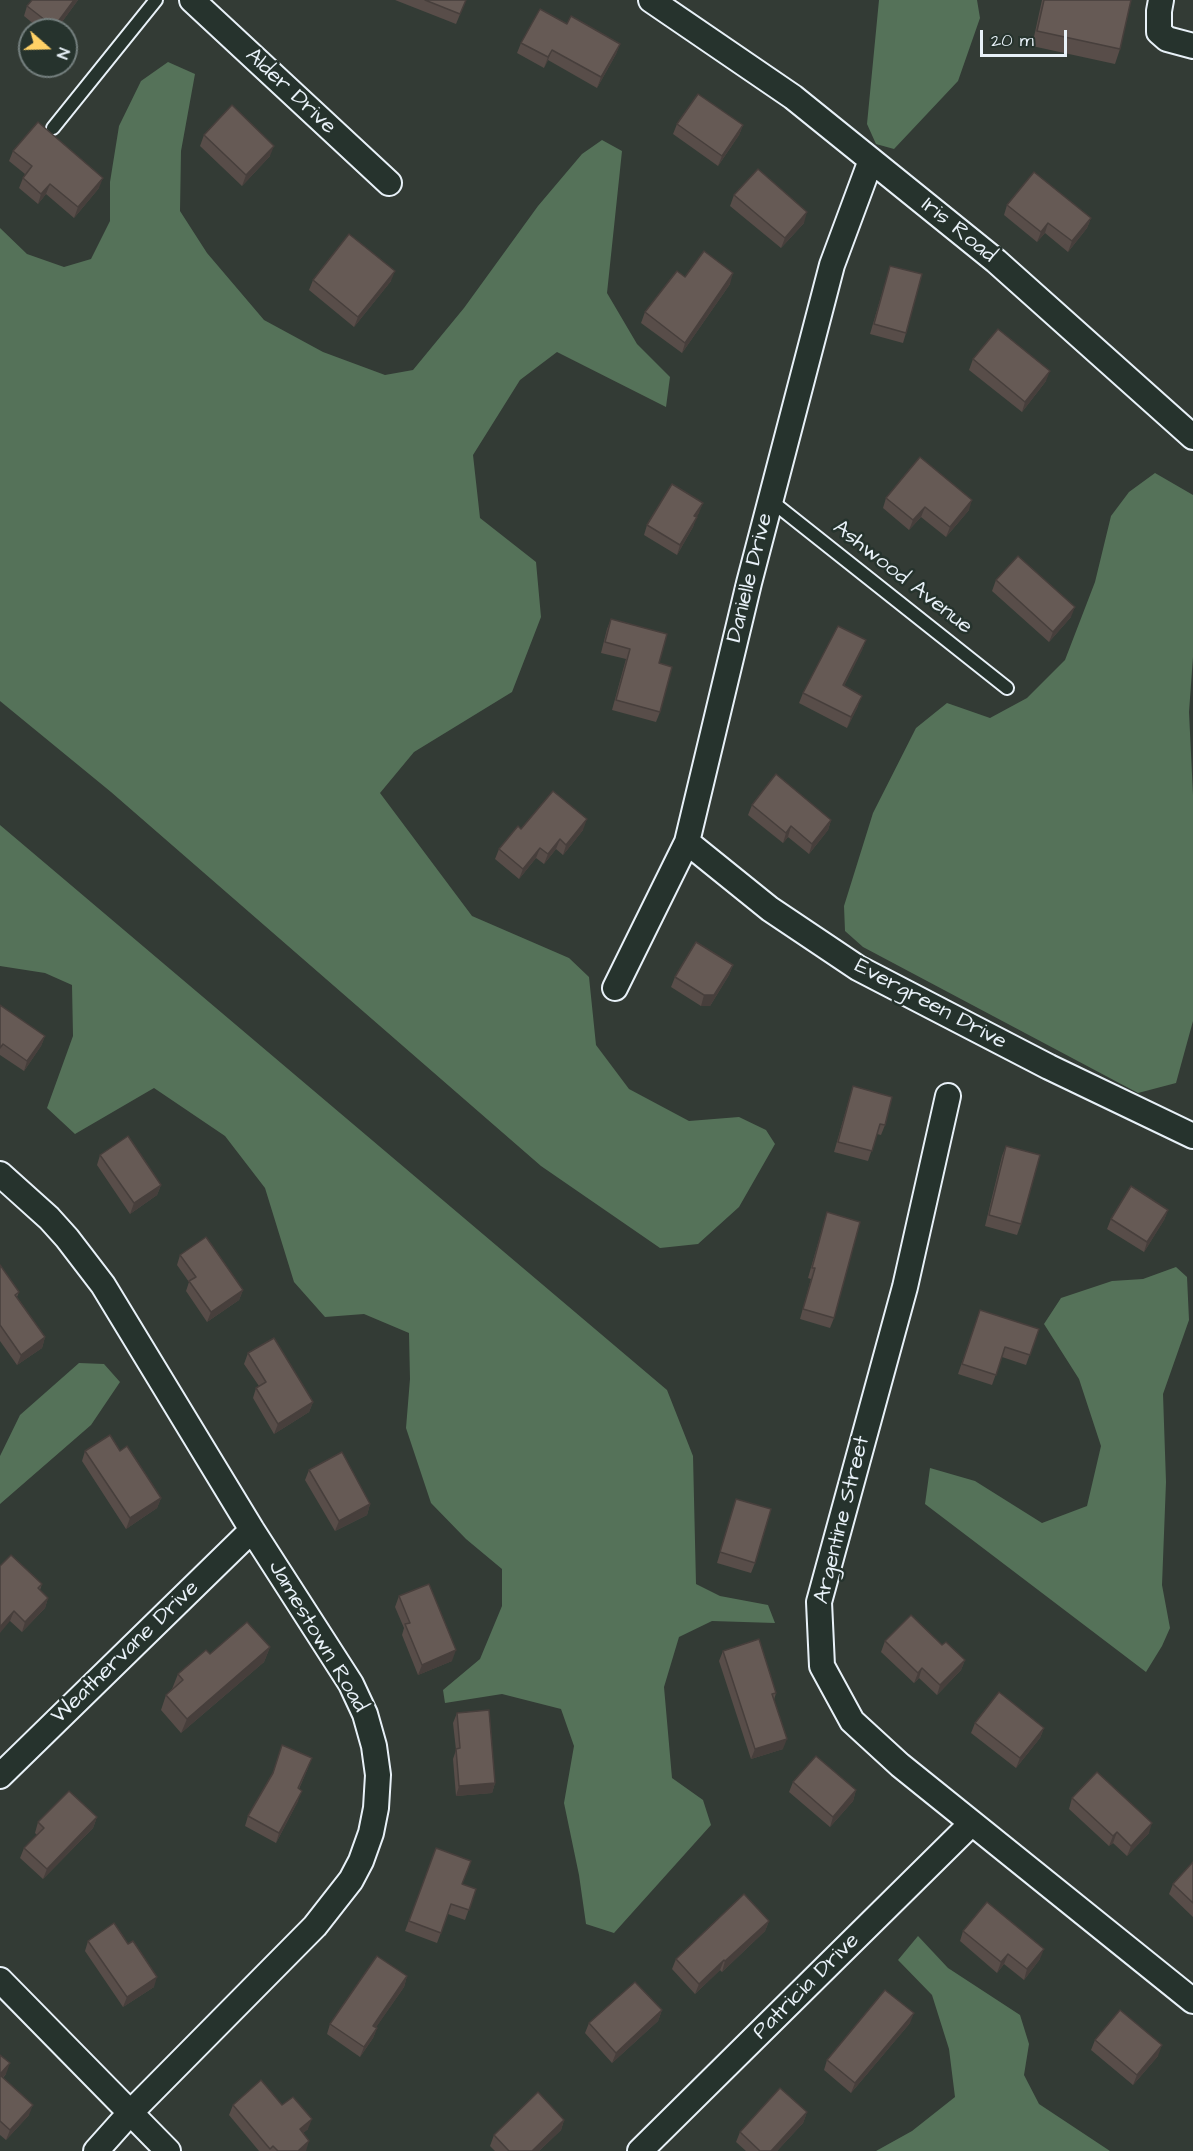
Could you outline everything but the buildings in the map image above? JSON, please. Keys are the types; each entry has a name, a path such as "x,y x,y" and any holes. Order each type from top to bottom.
{"street":[{"name":"Alder Drive","path":"192,0 389,183"},
{"name":"Iris Road","path":"651,0 793,97 996,261 1193,437"},
{"path":"1161,0 1159,32 1167,39 1193,46"},
{"name":"Danielle Drive","path":"615,988 687,842 770,500 832,265 871,160"},
{"name":"Evergreen Drive","path":"687,842 770,909 858,968 1049,1067 1193,1136"},
{"name":"Argentine Street","path":"948,1096 905,1287 819,1602 822,1666 852,1721 900,1765 1193,2001"},
{"name":"Jamestown Road","path":"0,1174 49,1218 103,1285 252,1530 351,1684 365,1714 374,1746 378,1775 372,1825 361,1861 351,1880 315,1926 130,2113 96,2151"},
{"name":"Weathervane Drive","path":"0,1776 252,1530"},
{"name":"Patricia Drive","path":"640,2151 972,1823"},
{"path":"0,1980 168,2151"}],"lane":[{"path":"53,128 156,0"},
{"name":"Ashwood Avenue","path":"770,500 1007,688"}],"green space":[{"path":"879,0 977,0 980,18 958,81 894,149 876,144 867,124"},
{"path":"168,62 195,74 181,151 180,211 207,253 264,320 323,352 385,375 413,370 464,308 538,206 582,154 602,140 622,151 607,293 637,344 670,377 666,407 557,352 520,380 473,455 480,518 536,562 541,617 512,692 414,752 380,793 472,916 569,958 589,977 596,1045 629,1089 689,1121 739,1117 766,1130 775,1144 739,1207 698,1244 660,1248 541,1166 111,792 0,701 0,228 27,254 64,267 91,259 110,221 110,182 119,126 141,81"},
{"path":"1155,473 1193,495 1193,657 1189,712 1193,795 1193,1021 1176,1083 1138,1093 863,947 845,931 844,906 873,813 916,728 947,703 990,718 1027,698 1065,660 1095,582 1111,516 1129,492"},
{"path":"0,825 667,1390 693,1456 696,1584 720,1596 768,1605 775,1623 712,1621 679,1637 664,1687 672,1778 703,1800 711,1825 614,1933 586,1924 579,1875 564,1803 574,1746 561,1709 502,1694 445,1703 443,1690 480,1659 502,1606 502,1569 466,1539 431,1503 406,1428 410,1379 409,1333 364,1314 325,1317 294,1282 265,1188 225,1136 154,1088 75,1134 47,1108 73,1036 72,985 45,973 0,966"},
{"path":"1176,1267 1187,1277 1189,1320 1163,1394 1166,1482 1162,1585 1170,1628 1146,1672 925,1504 930,1468 975,1481 1042,1523 1087,1506 1101,1446 1079,1379 1044,1324 1061,1298 1112,1281 1143,1279"},
{"path":"79,1363 104,1364 120,1382 91,1425 0,1504 0,1456 20,1415"},
{"path":"918,1936 948,1968 1020,2015 1029,2044 1024,2075 1039,2104 1110,2151 876,2151 912,2131 955,2097 949,2049 932,1995 898,1960"}]}
